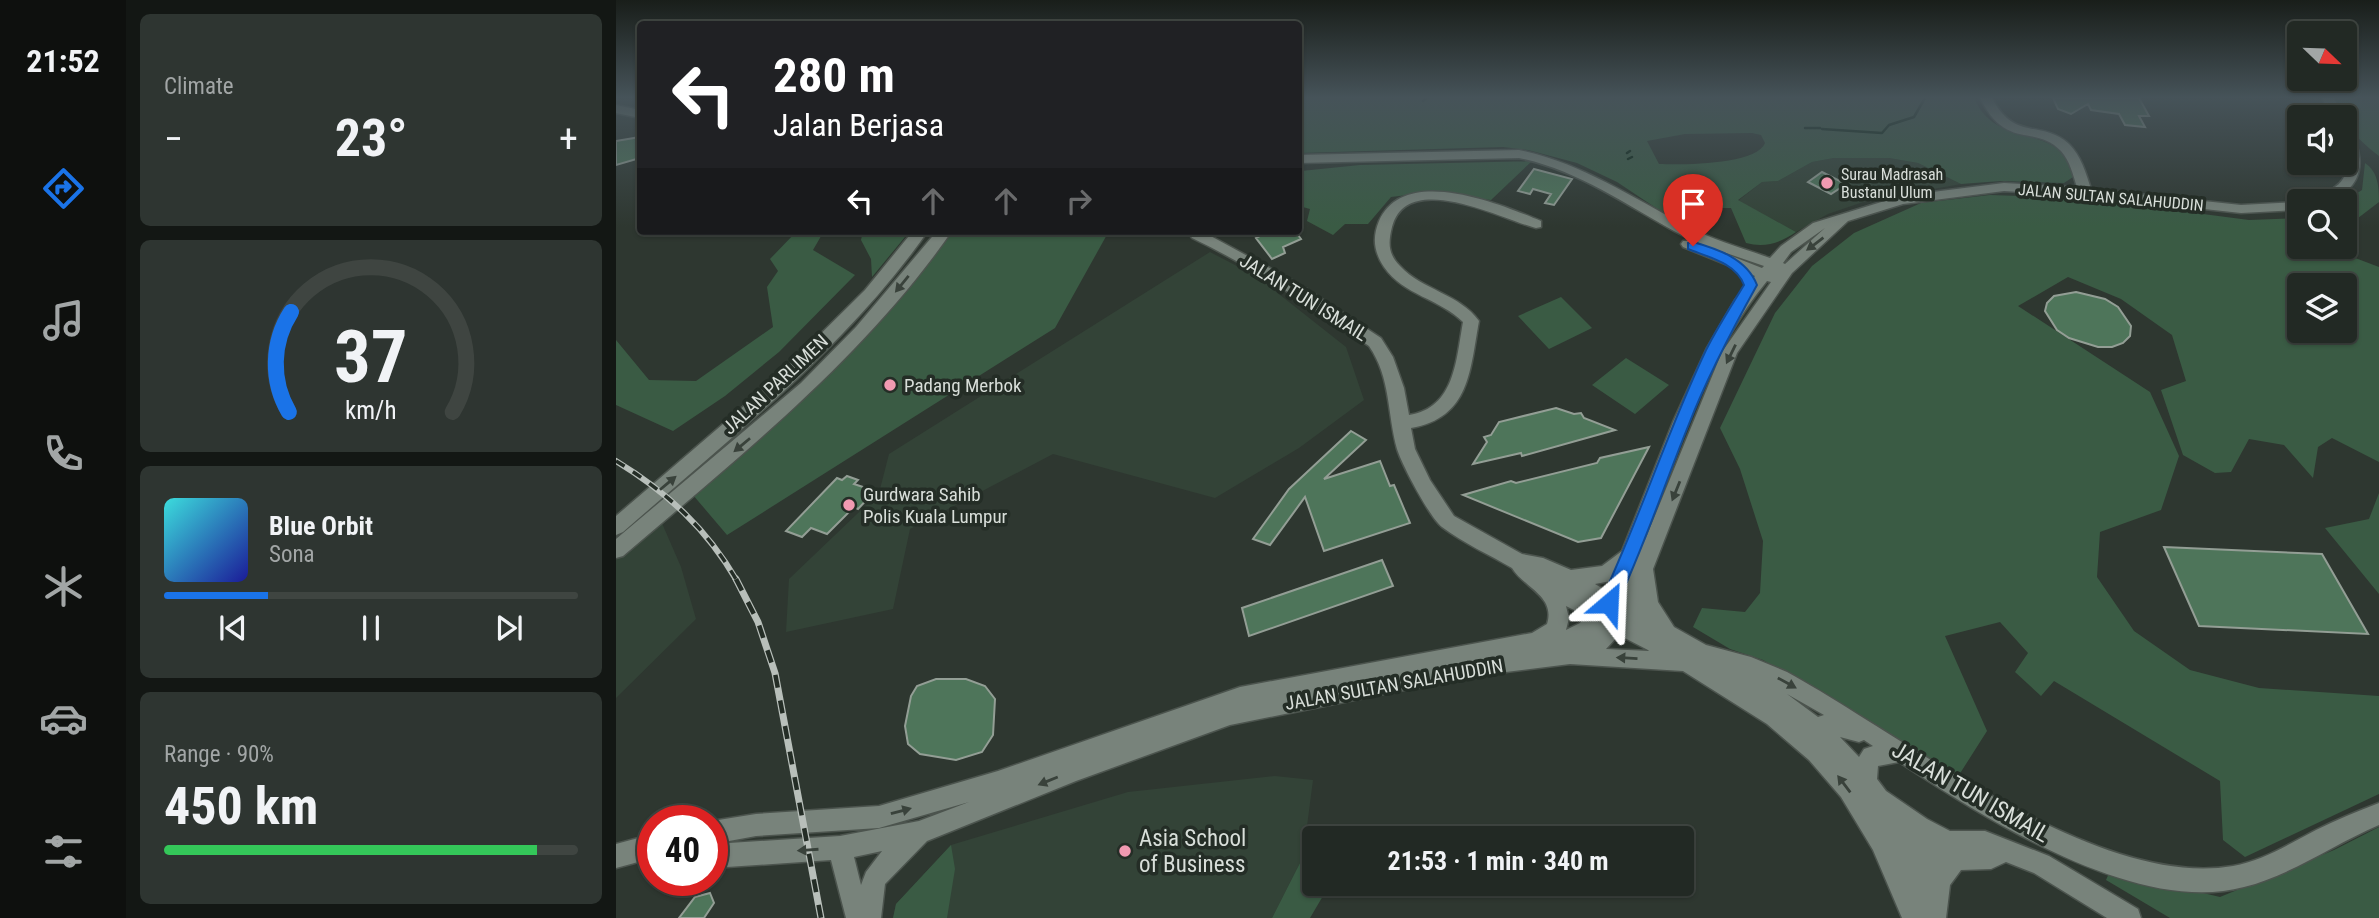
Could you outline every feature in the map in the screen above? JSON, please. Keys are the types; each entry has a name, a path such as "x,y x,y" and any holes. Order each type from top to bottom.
{"street":[{"path":"2050,141 2063,145 2070,154 2085,192"},
{"path":"1302,159 1519,154 1572,167 1612,191 1620,203 1673,238 1775,272"},
{"path":"1302,165 1331,159"},
{"path":"2343,189 2353,175"},
{"name":"JALAN SULTAN SALAHUDDIN","path":"728,855 840,848 919,833 1076,770 1230,715 1474,667 1565,657 1598,644 1639,560 1730,352 1786,249 1818,226 1901,200 2004,187 2085,192 2241,209 2287,207"},
{"path":"1402,424 1431,419 1443,410 1454,394 1471,321 1464,313 1411,285 1383,253 1381,243 1388,213 1404,200 1415,196 1440,196 1502,210 1536,224"},
{"name":"JALAN SULTAN SALAHUDDIN","path":"1639,560 1681,422 1715,348 1746,296 1843,219"},
{"name":"JALAN PARLIMEN","path":"616,527 747,416 788,377 870,294 918,235"},
{"name":"JALAN PARLIMEN","path":"616,550 751,437 807,386 896,291 942,235"},
{"name":"JALAN TUN ISMAIL","path":"1210,235 1375,342 1385,357 1395,388 1406,449 1423,484 1447,522 1519,562 1525,573 1539,581 1670,636 1773,715 1800,727 1872,790 1895,852"},
{"path":"1736,257 1786,249"},
{"path":"1736,257 1751,285 1746,296"},
{"path":"1567,579 1607,574 1639,560 1648,604 1670,636"},
{"name":"JALAN TUN ISMAIL","path":"1519,562 1533,561 1567,579 1613,613 1694,657 1777,677 1833,708 1972,799 2049,838 2100,859 2148,874 2188,881 2233,878 2269,868 2323,838 2379,814"},
{"path":"1522,643 1548,637 1556,628 1559,618 1559,608 1554,598 1539,581"},
{"name":"JALAN SULTAN SALAHUDDIN","path":"728,830 756,825 879,817 998,782 1240,697 1522,643 1572,638 1613,613"},
{"path":"1565,657 1694,657"},
{"path":"1800,727 1819,707 1833,708"},
{"name":"JALAN TUN ISMAIL","path":"1800,727 1839,725 1889,746"},
{"name":"JALAN TUN ISMAIL","path":"1800,727 1895,852"},
{"path":"1889,746 1867,763 1872,790 1952,851"},
{"path":"869,918 874,880 881,869 919,833"},
{"path":"840,848 858,918"},
{"path":"1928,918 1938,881 1952,851"},
{"path":"1928,918 1895,852 1952,851 1991,857 2003,852 2041,864 2129,918"}],"shaded area":[{"path":"1834,158 1889,158 1918,163 1961,184 1866,201 1828,214 1796,232 1738,201 1762,182 1778,181 1812,162"},
{"path":"1210,252 1256,276 1346,347 1364,400 1299,448 1215,498 1053,454 910,529 893,609 786,632 789,579 879,493 889,454"},
{"path":"661,521 681,567 696,619 616,698 616,560"},
{"name":"Asia School of Business","path":"1275,776 1313,780 1307,826 1302,826 1302,859 1272,918 893,918 896,904 951,845 1128,792"}],"green space":[{"path":"1302,141 1648,141 1659,164 1700,164 1748,156 1759,150 1764,141 2042,141 2056,148 2067,159 2073,177 2064,183 2001,181 1961,184 1918,163 1889,158 1834,158 1812,162 1778,181 1762,182 1738,200 1796,232 1778,242 1760,245 1746,243 1731,208 1705,208 1683,226 1617,182 1577,163 1528,150 1503,147 1302,153"},
{"path":"2362,141 2379,141 2379,156 2363,142"},
{"path":"1532,161 1491,200 1424,193 1391,197 1368,224 1345,224 1333,235 1307,221 1310,209 1302,207 1302,171 1360,165"},
{"path":"2365,163 2377,180 2379,202 2357,219 2357,193 2362,190"},
{"path":"1990,195 2080,198 2249,220 2287,218 2287,259 2357,259 2379,267 2379,462 2332,438 2318,447 2313,478 2284,445 2249,439 2231,472 2215,473 2183,455 2161,390 2186,381 2172,335 2121,299 2068,277 2018,306 2150,392 2179,456 2161,510 2100,532 2097,577 2134,631 2190,670 2259,688 2379,696 2379,794 2245,857 2223,840 2220,781 2054,681 2041,696 2015,672 2028,653 2000,622 1945,636 1987,731 1959,775 1763,660 1730,649 1693,627 1702,608 1745,612 1760,593 1763,541 1740,469 1720,428 1775,313 1812,266 1854,233 1921,203"},
{"path":"793,235 822,235 813,250 855,275 779,352 725,396 673,431 616,405 616,340 649,380 696,381 773,327 767,287 778,271 770,259"},
{"path":"862,235 907,235 872,277 871,259 861,240"},
{"name":"Padang Merbok","path":"950,235 1107,235 1055,328 727,535 693,495 844,357 898,301"},
{"path":"1561,297 1592,328 1549,349 1518,316"},
{"path":"1626,358 1669,385 1635,414 1592,385"},
{"path":"2379,493 2379,594 2325,528 2369,519"},
{"path":"2379,827 2379,918 2170,918 2106,880 2110,871 2220,897 2334,850"},
{"path":"951,845 955,869 947,918 893,918 896,904"},
{"path":"1302,859 1302,896 1323,896 1310,918 1272,918"}],"building":[{"path":"616,141 637,141 637,159 616,165"},
{"path":"1534,169 1572,179 1554,205 1545,203 1551,194 1533,189 1530,194 1518,191"},
{"name":"Surau Madrasah Bustanul Ulum","path":"1822,172 1846,184 1831,194 1808,182"},
{"path":"1298,235 1301,239 1283,247 1285,253 1272,259 1256,238"},
{"path":"2076,292 2105,299 2118,307 2131,326 2130,336 2123,343 2112,347 2098,347 2069,338 2057,330 2045,311 2047,303 2054,296"},
{"path":"1556,408 1574,414 1581,413 1584,418 1615,430 1522,456 1521,453 1473,464 1487,442 1484,437 1491,435 1499,422"},
{"path":"1351,431 1366,440 1324,479 1380,461 1390,486 1394,485 1410,523 1324,551 1305,497 1270,545 1253,539 1289,489"},
{"path":"1649,447 1601,538 1578,542 1463,495 1511,481 1516,483 1597,463 1600,458"},
{"name":"Gurdwara Sahib Polis Kuala Lumpur","path":"847,476 858,480 854,484 875,491 858,509 854,507 827,534 811,528 802,537 786,531 837,478 842,480"},
{"path":"2164,547 2322,554 2368,634 2199,626"},
{"path":"1382,560 1393,586 1249,636 1242,608"},
{"path":"936,679 966,679 985,686 995,699 993,735 982,752 956,760 920,754 908,744 905,726 911,696 917,686"},
{"path":"711,896 714,903 704,918 679,918 695,897"}],"waterway":[{"path":"1628,159 1632,157"}],"railway":[{"path":"616,461 684,513 713,545 737,581"},
{"path":"736,579 758,622 775,673 821,918"}],"place":[{"name":"Surau Madrasah Bustanul Ulum","path":"1827,183"},
{"name":"Padang Merbok","path":"890,385"},
{"name":"Gurdwara Sahib Polis Kuala Lumpur","path":"849,505"},
{"name":"Asia School of Business","path":"1125,851"}],"route":[{"path":"1609,603 1632,552 1681,422 1715,348 1751,285 1744,271 1733,262 1693,246"}]}
